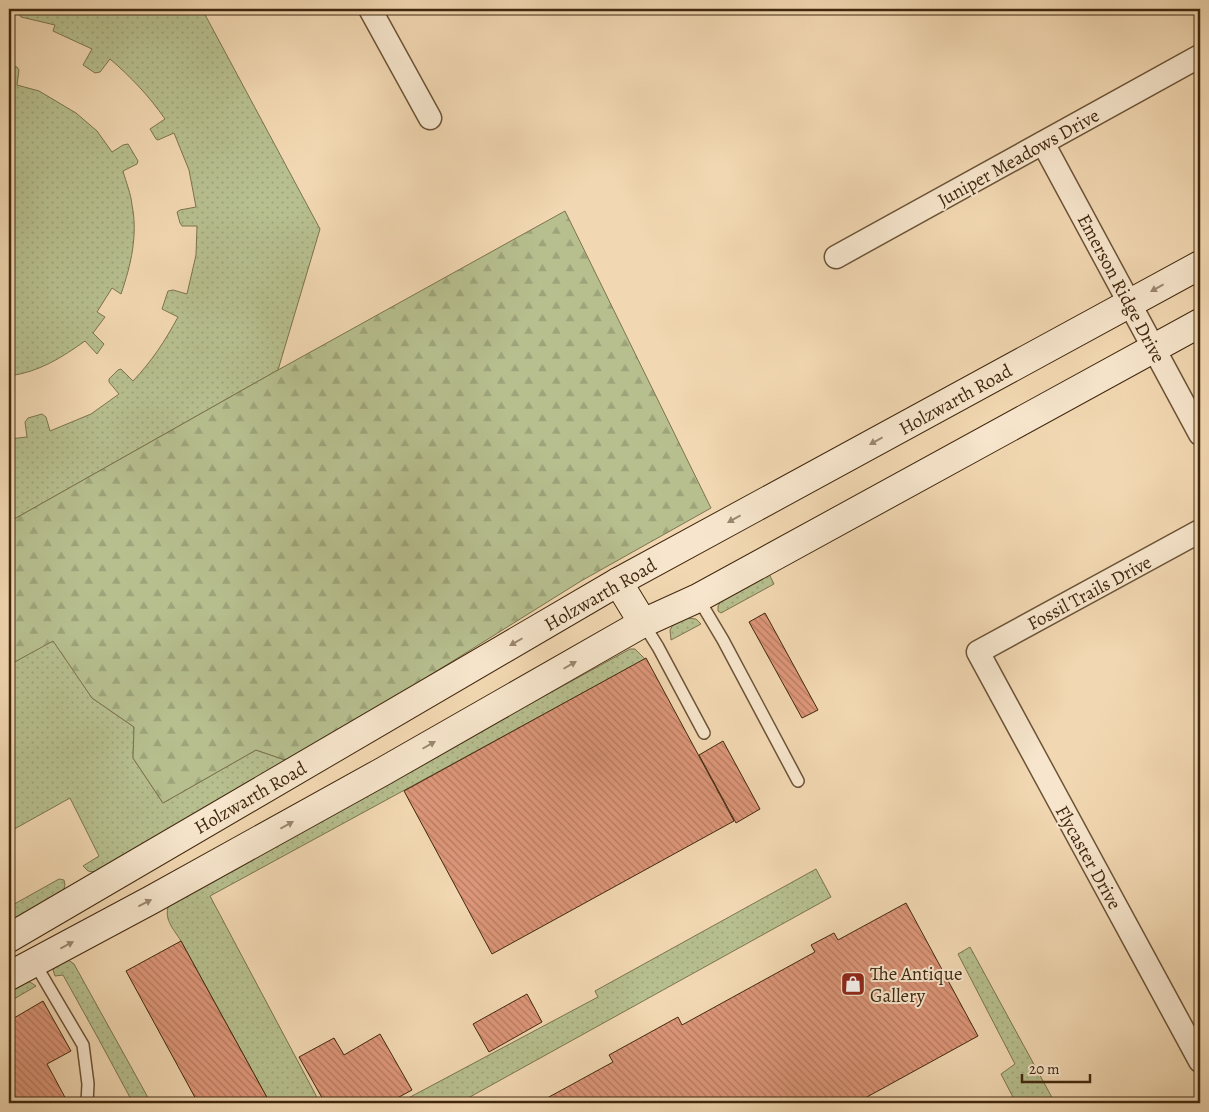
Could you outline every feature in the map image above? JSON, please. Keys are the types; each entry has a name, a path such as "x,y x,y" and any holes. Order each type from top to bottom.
{"main road":[{"name":"Holzwarth Road","path":"9,938 618,582 1200,265"},
{"path":"9,976 382,772 643,623 698,598 1200,323"},
{"path":"618,582 643,623"},
{"path":"84,894 102,926"}],"street":[{"path":"370,9 430,118"},
{"name":"Juniper Meadows Drive","path":"836,257 1200,56"},
{"name":"Emerson Ridge Drive","path":"1043,143 1200,432"},
{"name":"Fossil Trails Drive","path":"978,652 1200,531"},
{"name":"Flycaster Drive","path":"978,652 1200,1061"}],"lane":[{"path":"698,598 798,781"},
{"path":"643,623 704,733"},
{"path":"34,962 83,1045 88,1084 87,1103"}],"green space":[{"path":"20,9 202,9 320,229 278,370 9,522 9,439 27,437 25,422 28,418 42,414 46,417 50,431 91,414 119,394 109,382 109,379 118,370 121,369 133,381 158,351 178,317 162,309 168,291 173,290 187,294 196,255 197,226 182,226 180,223 177,212 196,207 189,170 174,133 158,140 150,129 165,119 153,102 110,59 100,72 95,73 83,65 92,49 53,31 55,25 21,17 19,14"},
{"path":"9,66 17,67 19,70 17,85 39,91 76,113 97,131 112,152 128,144 138,161 137,164 123,171 130,192 134,216 134,239 128,272 121,294 112,288 97,312 105,317 93,333 104,344 97,354 85,341 40,368 9,376"},
{"path":"565,211 711,508 581,581 291,762 256,750 163,803 133,758 134,727 92,698 53,641 11,664 9,662 9,522"},
{"path":"769,574 774,584 721,613 718,611 718,606 722,599"},
{"path":"687,618 696,619 701,624 671,640 670,630 673,625"},
{"path":"53,640 92,698 134,727 133,758 163,803 256,750 291,762 95,872 88,871 83,866 99,856 70,798 9,832 9,662 11,664"},
{"path":"630,649 635,649 645,659 210,896 320,1103 270,1103 170,923 167,913 170,902"},
{"path":"816,869 831,897 459,1103 399,1103 598,997 595,991"},
{"path":"59,879 64,880 63,892 9,924 9,907"},
{"path":"970,947 1055,1103 1016,1103 1001,1074 1015,1064 958,954"},
{"path":"67,959 74,964 151,1103 133,1103 63,975 55,976 53,970 59,963"},
{"path":"24,982 30,982 36,986 9,1002 9,991"}],"building":[{"path":"765,613 818,710 802,718 749,622"},
{"path":"646,658 734,821 492,954 404,791"},
{"path":"723,741 760,809 736,823 699,755"},
{"name":"The Antique Gallery","path":"906,903 978,1036 856,1103 538,1103 613,1062 609,1055 678,1017 682,1025 815,952 811,945 834,933 838,940"},
{"path":"181,941 270,1103 198,1103 126,971"},
{"path":"527,994 542,1022 489,1052 473,1024"},
{"path":"43,1001 71,1051 47,1064 68,1103 9,1103 9,1021"},
{"path":"380,1034 412,1090 388,1103 325,1103 299,1057 334,1038 344,1055"}],"place":[{"name":"The Antique Gallery","path":"853,984"}]}
